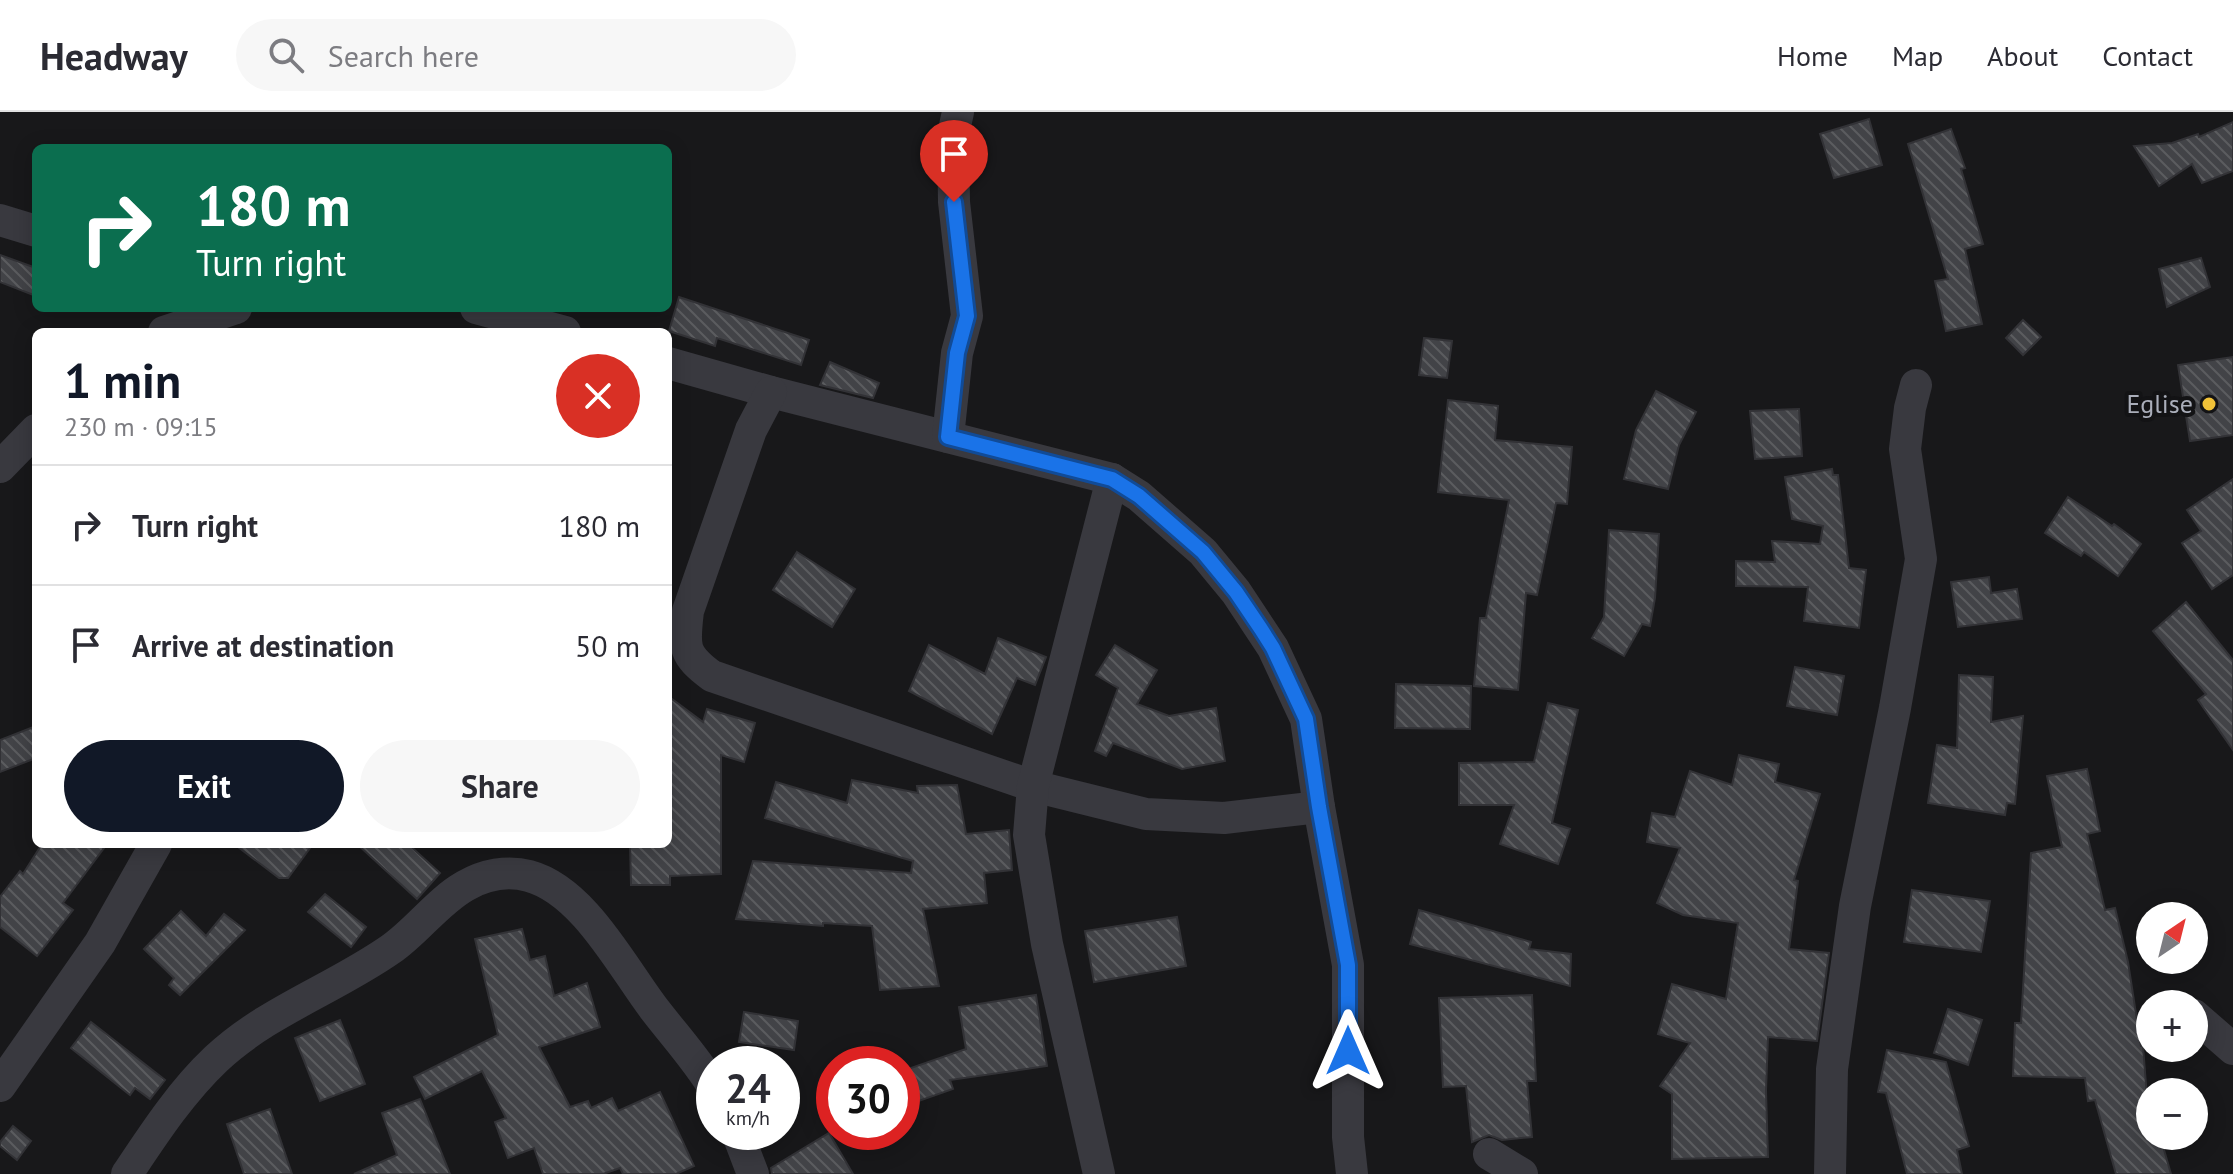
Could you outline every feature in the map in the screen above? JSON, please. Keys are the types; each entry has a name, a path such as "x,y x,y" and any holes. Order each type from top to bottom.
{"street":[{"path":"948,437 957,353 967,316 954,202 953,135 958,112"},
{"path":"0,220 32,230"},
{"path":"175,328 221,312"},
{"path":"490,312 544,328"},
{"path":"672,364 1112,479 1139,496 1203,552 1236,592 1273,648 1306,719 1348,965 1348,1137 1352,1174"},
{"path":"1830,1174 1832,1069 1849,951 1921,559 1905,449 1916,385"},
{"path":"771,392 751,430 688,611 685,638 691,661 712,676 1033,786 1146,814 1224,818 1319,807"},
{"path":"0,467 32,434"},
{"path":"1099,1174 1047,944 1029,835 1033,786 1112,479"},
{"path":"0,1086 100,943 154,848"},
{"path":"127,1174 158,1127 215,1060 259,1024 392,949 464,886 497,873 526,875 553,885 588,918 696,1061"},
{"path":"2208,1027 2233,1049"},
{"path":"744,1150 753,1174"},
{"path":"1489,1154 1522,1174"}],"building":[{"path":"1869,119 1882,165 1834,178 1820,134"},
{"path":"2233,122 2233,171 2202,183 2192,164 2159,186 2134,146 2172,143 2198,134 2199,137"},
{"path":"1951,129 1965,168 1961,169 1983,244 1965,249 1982,324 1946,331 1935,281 1948,279 1908,144"},
{"path":"0,255 32,267 32,294 0,282"},
{"path":"2201,258 2210,287 2167,307 2159,269"},
{"path":"679,297 809,340 801,365 717,338 715,346 672,332 670,328"},
{"path":"2023,320 2041,337 2023,355 2006,338"},
{"path":"1424,338 1452,341 1447,378 1419,375"},
{"name":"Eglise","path":"2233,357 2233,435 2190,441 2178,365"},
{"path":"830,362 879,383 873,398 820,385"},
{"path":"1656,391 1696,412 1679,445 1668,489 1624,479 1636,430"},
{"path":"1448,400 1498,406 1495,440 1572,447 1567,504 1556,503 1537,595 1526,593 1518,690 1474,686 1480,618 1486,618 1509,500 1438,492"},
{"path":"1799,409 1802,456 1755,459 1750,411"},
{"path":"1832,469 1833,475 1838,475 1849,568 1866,570 1859,628 1804,621 1808,587 1736,586 1736,561 1775,562 1772,541 1820,544 1823,526 1792,519 1785,477"},
{"path":"2233,479 2233,575 2212,589 2182,543 2201,531 2187,510"},
{"path":"2068,497 2141,544 2118,576 2084,552 2081,556 2045,533"},
{"path":"1609,530 1659,534 1650,626 1642,624 1624,656 1592,638 1604,617"},
{"path":"797,552 855,589 832,627 773,590"},
{"path":"1989,577 1991,593 2017,589 2022,619 1958,627 1951,582"},
{"path":"2186,602 2233,660 2233,750 2198,700 2206,694 2153,631"},
{"path":"998,638 1046,657 1035,685 1017,678 992,734 909,691 929,645 985,674"},
{"path":"1115,645 1157,670 1137,704 1169,716 1216,708 1225,761 1182,769 1113,743 1106,756 1095,751 1118,688 1096,675"},
{"path":"1795,667 1844,676 1837,715 1787,706"},
{"path":"1959,675 1993,677 1991,722 2023,716 2015,804 2007,803 2005,815 1928,803 1937,745 1957,748"},
{"path":"1396,684 1471,686 1470,729 1395,728"},
{"path":"672,699 703,722 707,709 755,723 744,762 721,755 721,874 670,876 670,885 631,885 630,848 672,848"},
{"path":"1548,703 1578,710 1552,823 1570,829 1558,864 1500,844 1514,805 1459,805 1459,763 1534,762"},
{"path":"32,728 32,760 0,772 0,740"},
{"path":"1739,755 1779,764 1775,782 1820,794 1794,880 1798,881 1789,949 1829,953 1817,1041 1768,1037 1768,1157 1672,1159 1672,1094 1660,1086 1690,1043 1658,1034 1672,984 1726,999 1738,923 1683,915 1657,903 1680,848 1647,842 1652,813 1675,817 1690,771 1732,785"},
{"path":"2087,769 2100,831 2087,834 2105,910 2115,908 2136,1014 2136,1062 2144,1062 2145,1078 2136,1078 2136,1150 2164,1150 2171,1174 2116,1174 2095,1100 2088,1101 2085,1078 2013,1076 2015,1023 2021,1023 2031,853 2062,847 2047,776"},
{"path":"852,780 918,793 917,786 957,785 966,834 1009,830 1012,870 984,873 987,903 923,909 939,986 880,990 872,926 823,923 823,926 736,919 753,861 911,873 913,861 765,818 776,782 847,803"},
{"path":"39,848 104,848 63,903 73,910 37,956 0,927 0,897 20,871 23,874"},
{"path":"239,848 310,848 288,878 279,878"},
{"path":"361,848 412,848 440,873 417,899"},
{"path":"1912,890 1990,901 1981,952 1904,942"},
{"path":"325,894 366,927 351,947 308,912"},
{"path":"1419,910 1531,942 1529,949 1571,954 1570,986 1410,944"},
{"path":"181,911 206,936 224,914 245,930 180,995 169,985 174,978 144,949"},
{"path":"1177,917 1186,966 1094,982 1085,931"},
{"path":"522,929 530,960 545,956 554,996 587,983 600,1027 539,1047 570,1107 588,1101 591,1108 612,1098 618,1111 660,1092 694,1166 676,1174 623,1174 620,1168 603,1174 543,1174 534,1148 508,1158 495,1122 506,1118 482,1071 425,1099 414,1077 498,1035 475,939"},
{"path":"1036,995 1047,1066 950,1080 953,1089 920,1101 920,1065 966,1049 959,1007"},
{"path":"1532,995 1536,1081 1527,1081 1532,1137 1502,1140 1489,1135 1472,1142 1466,1086 1443,1087 1439,998"},
{"path":"1948,1009 1982,1020 1968,1065 1934,1053"},
{"path":"744,1012 798,1021 795,1046 739,1042"},
{"path":"340,1020 365,1084 320,1101 295,1038"},
{"path":"91,1022 165,1080 150,1099 135,1088 130,1095 71,1048"},
{"path":"1887,1050 1946,1062 1969,1146 1957,1150 1962,1174 1907,1174 1886,1093 1878,1092"},
{"path":"420,1099 450,1174 354,1174 397,1155 382,1113"},
{"path":"270,1109 292,1174 244,1174 227,1124"},
{"path":"13,1126 31,1141 17,1160 0,1146"},
{"path":"816,1141 816,1150 839,1150 853,1174 772,1174 771,1168"}],"place":[{"name":"Eglise","path":"2209,404"}],"route":[{"path":"954,202 967,316 957,353 948,437 1112,479 1139,496 1203,552 1261,629 1306,719 1348,965 1348,1051"}]}
